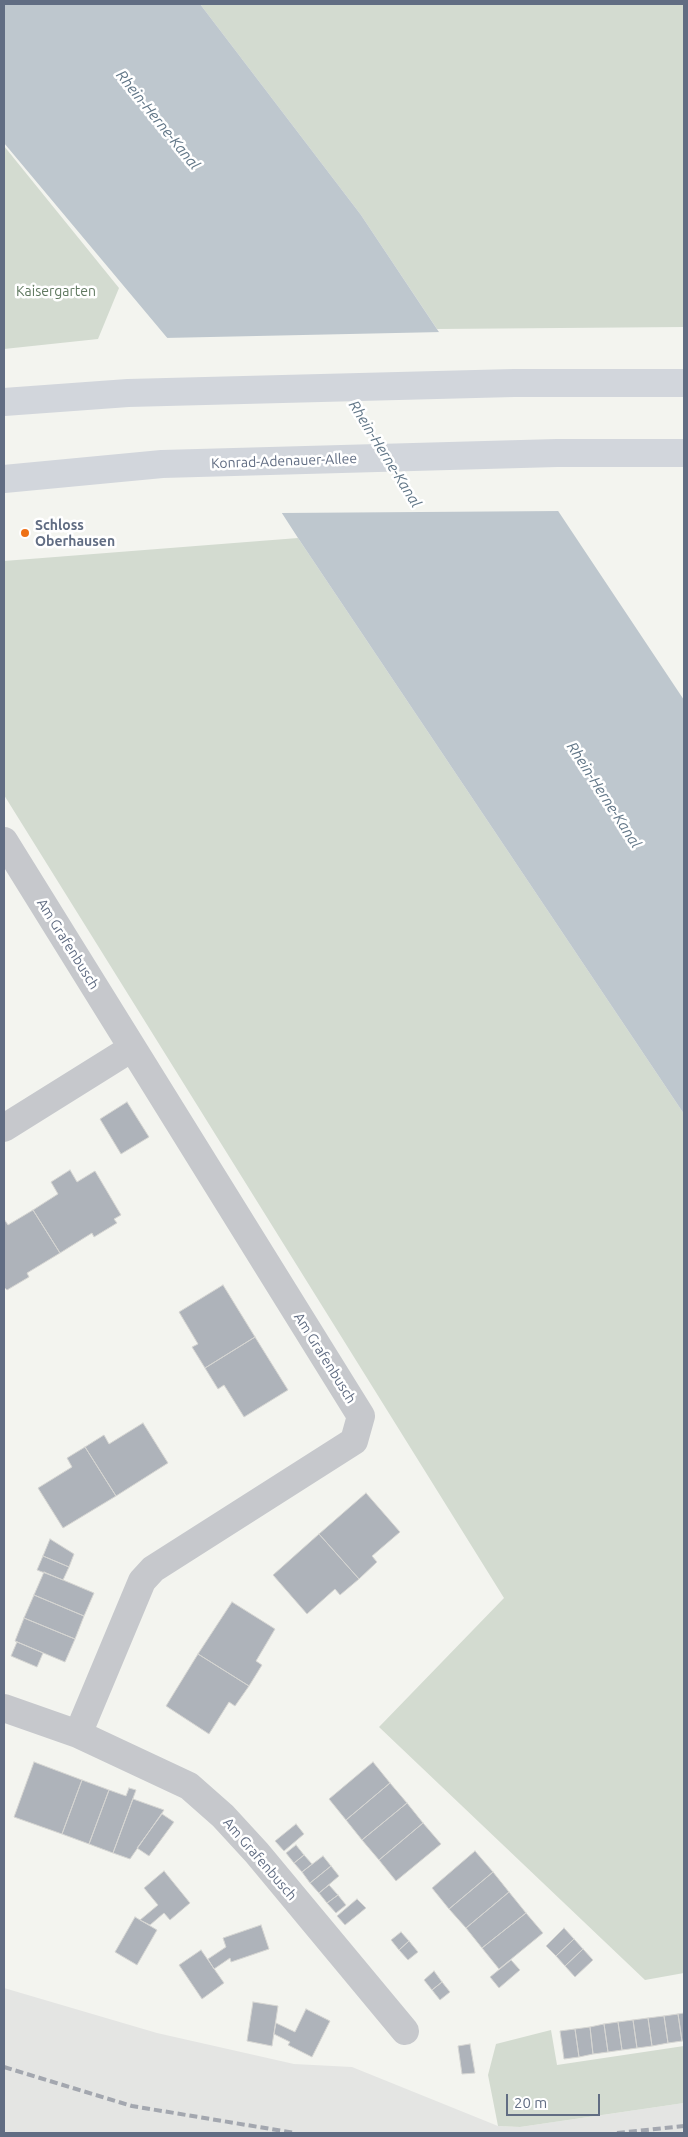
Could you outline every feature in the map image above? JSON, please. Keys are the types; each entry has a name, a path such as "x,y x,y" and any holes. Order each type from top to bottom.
{"main road":[{"path":"4,402 128,393 514,384 684,383"},
{"name":"Konrad-Adenauer-Allee","path":"4,479 162,464 557,453 684,454"}],"street":[{"name":"Am Grafenbusch","path":"4,841 361,1416 354,1441 153,1569 142,1581 78,1734"},
{"path":"4,1128 132,1048"},
{"name":"Am Grafenbusch","path":"4,1708 78,1734 189,1786 257,1853 405,2031"}],"shaded area":[{"path":"4,1988 157,2033 294,2064 352,2067 498,2126 520,2127 684,2103 684,2133 4,2133"}],"green space":[{"path":"200,4 684,4 684,327 437,329 361,215"},
{"name":"Kaisergarten","path":"4,146 119,288 98,339 4,349"},
{"path":"298,538 684,1114 684,1973 645,1980 379,1727 504,1598 4,795 4,561"},
{"path":"551,2030 557,2065 684,2046 684,2103 520,2127 498,2126 488,2075 496,2044"}],"water":[{"name":"Rhein-Herne-Kanal","path":"4,4 200,4 361,215 684,700 684,1114 298,538 174,346 4,143"}],"pier":[{"path":"442,332 561,511 280,513 164,338"}],"building":[{"path":"127,1102 149,1137 121,1154 100,1119"},
{"path":"70,1170 77,1182 95,1171 121,1215 114,1219 117,1223 94,1237 92,1233 60,1253 33,1210 58,1194 51,1182"},
{"path":"33,1210 60,1253 27,1273 29,1277 7,1290 4,1287 4,1219 8,1225"},
{"path":"223,1285 255,1337 205,1368 192,1347 198,1344 179,1312"},
{"path":"255,1337 288,1390 244,1417 224,1385 218,1389 205,1368"},
{"path":"143,1423 168,1463 116,1496 85,1447 104,1435 109,1444"},
{"path":"85,1447 116,1496 63,1528 38,1488 72,1467 67,1458"},
{"path":"366,1493 400,1532 372,1556 377,1562 359,1579 319,1534"},
{"path":"319,1534 359,1579 340,1595 335,1589 307,1614 273,1575"},
{"path":"50,1539 74,1554 69,1567 43,1556"},
{"path":"43,1556 69,1567 63,1580 37,1570"},
{"path":"44,1572 94,1593 84,1616 34,1595"},
{"path":"34,1595 84,1616 75,1639 24,1618"},
{"path":"232,1602 275,1629 256,1661 262,1665 249,1686 198,1654"},
{"path":"24,1618 75,1639 65,1662 15,1641"},
{"path":"17,1642 43,1653 37,1667 11,1656"},
{"path":"198,1654 249,1686 235,1706 229,1702 209,1734 166,1706"},
{"path":"34,1762 82,1780 62,1834 14,1817"},
{"path":"373,1762 390,1783 346,1820 329,1799"},
{"path":"82,1780 109,1790 89,1844 62,1834"},
{"path":"390,1783 407,1803 362,1840 346,1820"},
{"path":"129,1788 136,1790 113,1853 89,1844 109,1790 126,1796"},
{"path":"133,1799 164,1810 130,1859 113,1853"},
{"path":"407,1803 423,1823 379,1860 362,1840"},
{"path":"162,1814 174,1822 149,1856 137,1848"},
{"path":"423,1823 441,1844 396,1881 379,1860"},
{"path":"296,1824 304,1834 284,1851 275,1841"},
{"path":"296,1845 304,1855 294,1863 286,1853"},
{"path":"475,1851 493,1872 449,1909 432,1888"},
{"path":"304,1855 312,1864 302,1872 294,1863"},
{"path":"323,1856 331,1866 310,1883 302,1872"},
{"path":"331,1866 339,1876 319,1893 310,1883"},
{"path":"164,1871 190,1903 170,1920 164,1913 150,1925 140,1920 158,1905 144,1888"},
{"path":"493,1872 509,1892 466,1928 449,1909"},
{"path":"329,1885 338,1895 327,1903 319,1893"},
{"path":"509,1892 526,1913 482,1948 466,1928"},
{"path":"338,1895 346,1905 336,1913 327,1903"},
{"path":"357,1899 366,1908 345,1925 337,1916"},
{"path":"526,1913 543,1933 499,1969 482,1948"},
{"path":"135,1917 157,1930 137,1965 115,1952"},
{"path":"261,1925 269,1949 231,1962 230,1958 214,1969 208,1959 226,1947 223,1938"},
{"path":"564,1928 574,1939 556,1956 546,1946"},
{"path":"401,1932 409,1941 399,1950 391,1940"},
{"path":"574,1939 583,1949 565,1966 556,1956"},
{"path":"409,1941 418,1952 408,1960 399,1950"},
{"path":"583,1949 593,1960 575,1977 565,1966"},
{"path":"201,1950 224,1983 202,1999 179,1965"},
{"path":"511,1960 520,1970 499,1988 490,1977"},
{"path":"434,1971 442,1982 432,1990 424,1980"},
{"path":"442,1982 450,1992 440,2000 432,1990"},
{"path":"253,2002 278,2006 272,2046 247,2041"},
{"path":"306,2009 330,2021 312,2057 288,2045 290,2042 274,2034 276,2023 295,2032"},
{"path":"684,2013 684,2041 682,2041 678,2014"},
{"path":"678,2014 682,2041 668,2043 664,2016"},
{"path":"664,2016 668,2043 652,2046 648,2018"},
{"path":"648,2018 652,2046 637,2048 633,2020"},
{"path":"633,2020 637,2048 622,2050 618,2022"},
{"path":"618,2022 622,2050 608,2052 604,2024"},
{"path":"604,2024 608,2052 593,2054 590,2027"},
{"path":"590,2027 593,2054 579,2057 575,2029"},
{"path":"575,2029 579,2057 564,2059 560,2031"},
{"path":"470,2044 475,2073 462,2074 458,2046"}],"railway":[{"path":"4,2067 132,2106 295,2133"},
{"path":"617,2133 684,2126"}],"place":[{"name":"Schloss Oberhausen","path":"25,533"}]}
